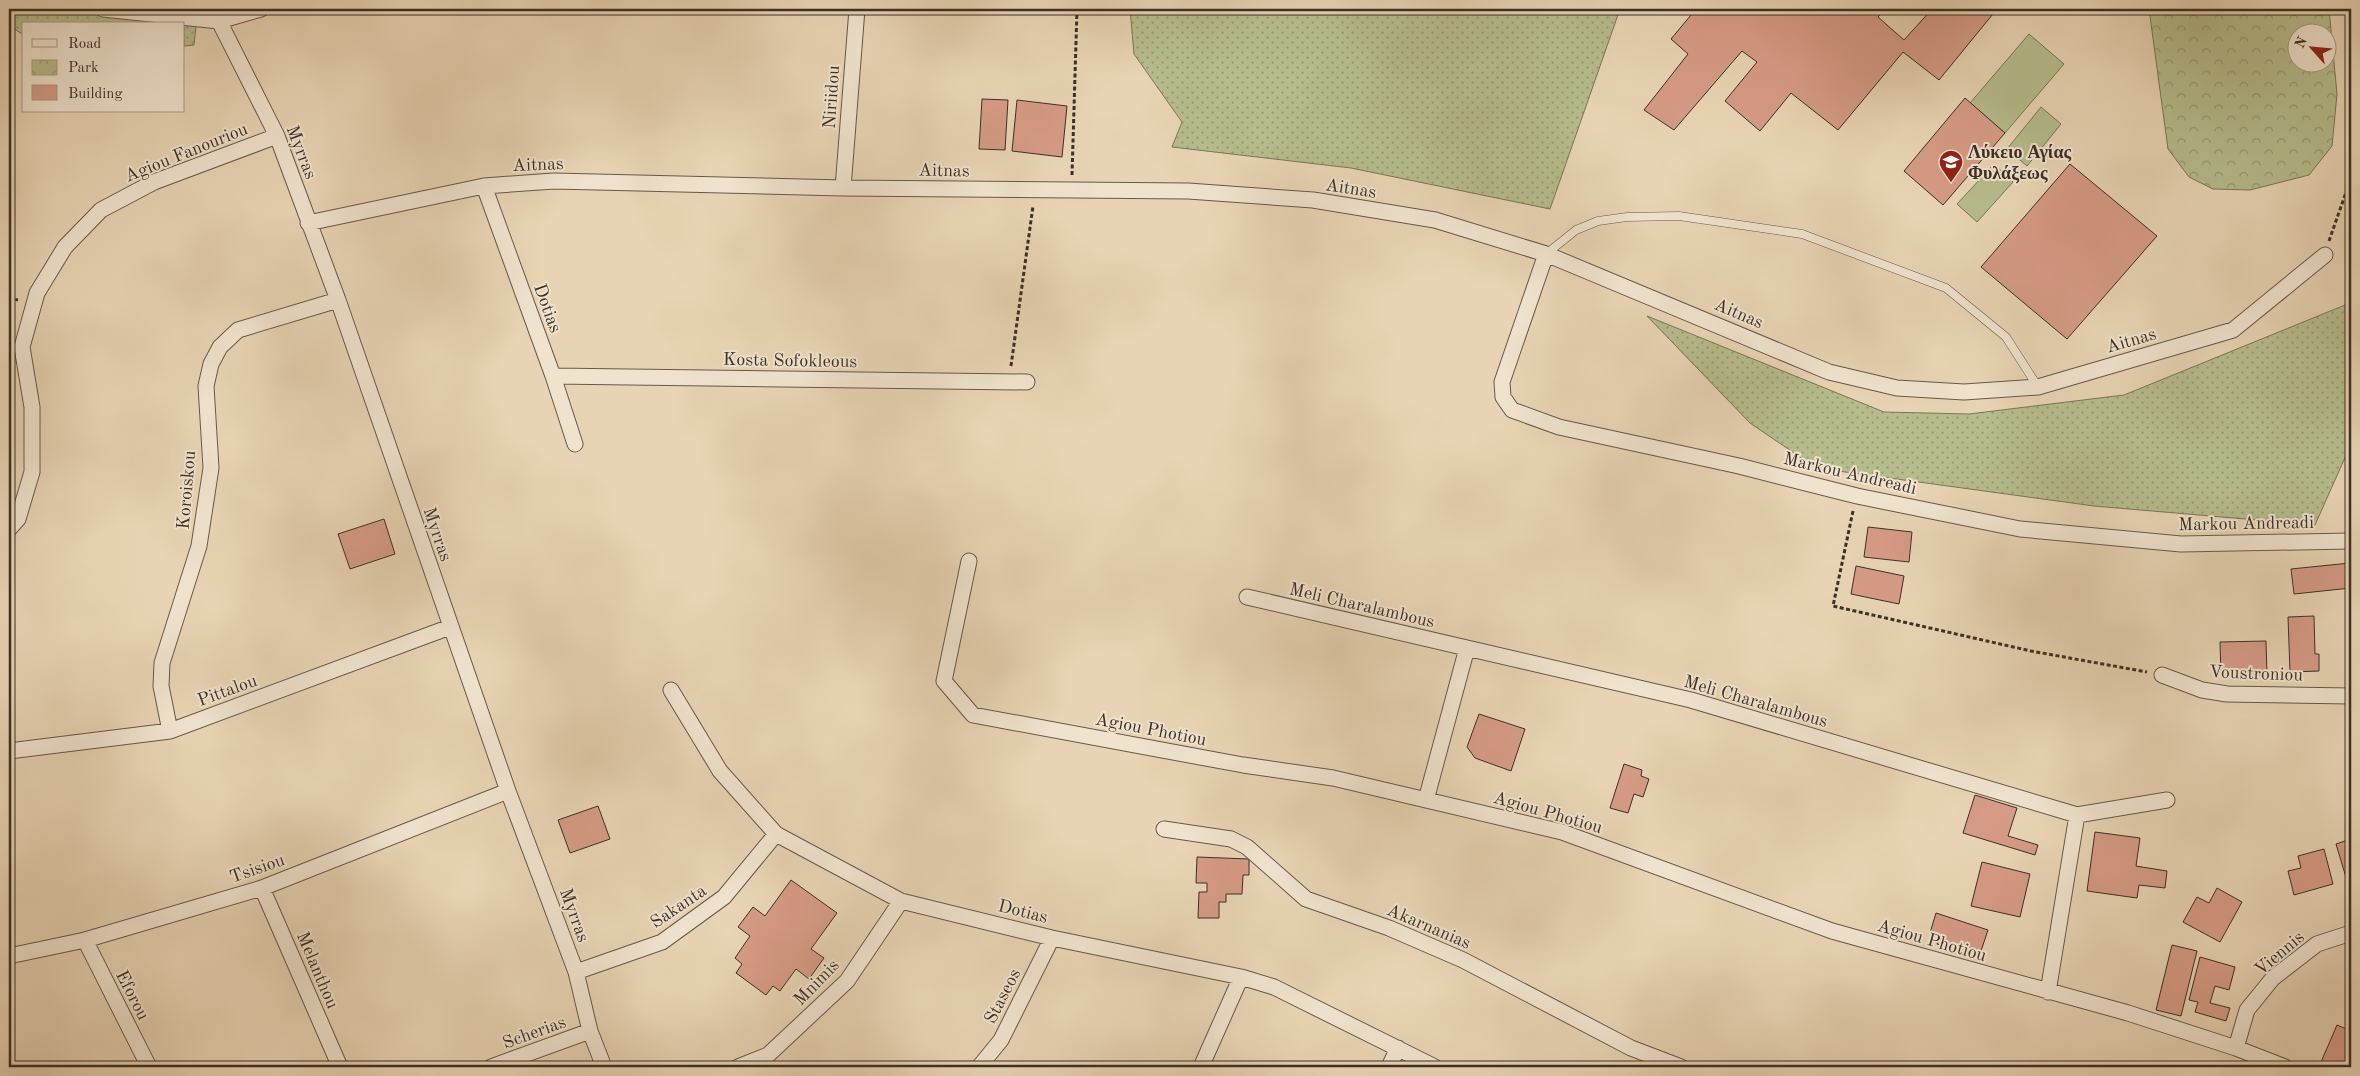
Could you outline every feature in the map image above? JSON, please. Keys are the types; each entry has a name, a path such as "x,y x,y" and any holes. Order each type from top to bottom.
{"street":[{"path":"103,9 219,21 261,9"},
{"name":"Niriidou","path":"843,188 857,9"},
{"name":"Myrras","path":"219,21 277,136 338,300 508,791 576,972 590,1031 604,1067"},
{"name":"Agiou Fanouriou","path":"9,529 18,519 32,472 32,408 22,347 37,293 65,247 101,210 154,182 277,136"},
{"name":"Aitnas","path":"308,223 484,186 554,182 843,188 1188,191 1313,200 1435,220 1546,254 1829,372 1897,388 1964,392 2038,387 2233,330 2325,255"},
{"name":"Dotias","path":"484,186 553,376 575,444"},
{"name":"Markou Andreadi","path":"1546,254 1502,382 1503,398 1512,410 1559,427 1739,466 1857,496 2020,529 2181,544 2351,541"},
{"name":"Koroiskou","path":"170,731 161,686 162,663 199,546 211,468 206,386 211,364 220,347 238,330 338,300"},
{"name":"Kosta Sofokleous","path":"553,376 1027,382"},
{"name":"Agiou Photiou","path":"969,561 944,680 972,715 1242,765 1333,778 1562,832 1832,931 2128,1013 2236,1048 2285,1067"},
{"name":"Meli Charalambous","path":"1247,597 1691,700 2077,815"},
{"name":"Pittalou","path":"9,750 170,731 450,627"},
{"path":"1426,800 1466,648"},
{"name":"Voustroniou","path":"2162,675 2202,690 2227,694 2351,696"},
{"name":"Dotias","path":"671,690 720,771 776,834 901,901 1052,938 1241,977 1274,987 1435,1067"},
{"name":"Tsisiou","path":"9,956 85,940 262,888 508,791"},
{"path":"2048,992 2077,815 2167,800"},
{"name":"Akarnanias","path":"1164,829 1231,839 1247,847 1306,899 1389,928 1463,960 1631,1048 1681,1067"},
{"name":"Sakanta","path":"576,972 662,942 724,897 776,834"},
{"name":"Melanthou","path":"262,888 340,1067"},
{"name":"Mnimis","path":"738,1067 768,1055 847,981 901,901"},
{"name":"Viennis","path":"2236,1048 2247,1010 2273,978 2317,944 2351,933"},
{"name":"Staseos","path":"979,1067 1001,1040 1052,938"},
{"name":"Eforou","path":"85,940 148,1067"},
{"path":"1200,1067 1241,977"},
{"name":"Scherias","path":"491,1067 590,1031"},
{"path":"1389,1067 1398,1048"}],"lane":[{"path":"1546,254 1576,230 1598,221 1627,216 1679,216 1802,234 1946,288 2006,337 2038,387"}],"path":[{"path":"1072,190 1077,9"},
{"path":"2325,255 2351,178"},
{"path":"1009,381 1036,190"},
{"path":"1857,496 1833,606 2031,651 2162,675"}],"green space":[{"path":"9,9 198,9 194,45 185,46 185,22 22,22 22,34 9,26"},
{"path":"1130,9 1620,9 1550,209 1351,168 1172,147 1182,122 1134,54"},
{"path":"2149,9 2329,9 2330,22 2288,22 2288,72 2335,72 2337,94 2332,146 2309,175 2250,190 2213,189 2189,177 2168,149"},
{"path":"2029,34 2064,64 2005,133 1970,103"},
{"path":"2041,107 2061,124 2027,166 2007,149"},
{"path":"1994,164 2013,182 1977,222 1957,204"},
{"path":"2351,299 2351,444 2315,525 2094,506 1816,468 1750,423 1647,316 1884,412 1969,414 2124,395 2350,303"}],"building":[{"path":"1696,9 1885,9 1878,17 1904,40 1932,9 1997,9 1939,80 1903,52 1838,130 1791,93 1760,131 1725,101 1757,62 1742,51 1674,130 1644,110 1688,54 1671,39"},
{"path":"1965,98 2005,133 1943,205 1904,171"},
{"path":"982,99 1008,100 1005,150 979,149"},
{"path":"1017,100 1067,106 1062,157 1012,151"},
{"path":"2070,164 2157,236 2067,339 1981,267"},
{"path":"384,519 395,554 350,569 338,534"},
{"path":"1868,527 1912,532 1909,562 1864,557"},
{"path":"2350,563 2351,588 2294,594 2291,569"},
{"path":"1856,566 1904,576 1899,604 1851,594"},
{"path":"2314,616 2315,654 2319,654 2319,671 2290,672 2288,617"},
{"path":"2266,641 2267,675 2221,676 2220,642"},
{"path":"1479,714 1525,729 1511,771 1475,758 1467,747"},
{"path":"1624,764 1642,770 1641,776 1649,779 1643,797 1634,794 1628,813 1610,808"},
{"path":"1975,795 2017,808 2008,836 2038,845 2035,855 1963,833"},
{"path":"598,806 610,839 570,853 558,820"},
{"path":"2095,832 2140,838 2136,866 2167,871 2165,888 2139,885 2137,898 2087,891"},
{"path":"2351,839 2351,894 2336,844"},
{"path":"2324,849 2333,884 2294,895 2288,871 2301,868 2298,856"},
{"path":"1197,857 1249,859 1249,875 1243,875 1242,894 1226,894 1226,902 1219,902 1219,918 1198,918 1199,892 1207,892 1207,883 1196,883"},
{"path":"1982,862 2030,874 2020,917 1971,906"},
{"path":"791,880 837,913 811,949 824,958 809,979 796,969 780,991 773,986 766,995 736,973 742,964 735,958 750,936 738,927 753,907 765,916"},
{"path":"2217,888 2242,902 2220,942 2183,922 2197,897 2209,903"},
{"path":"1936,913 1988,930 1979,957 1937,944 1940,936 1930,933"},
{"path":"2172,945 2197,951 2181,1016 2156,1010"},
{"path":"2200,957 2235,967 2229,990 2215,986 2210,1003 2230,1008 2226,1021 2195,1012 2198,1002 2189,1000"},
{"path":"2337,1025 2351,1031 2349,1067 2334,1067 2321,1062"}],"place":[{"name":"Λύκειο Αγίας Φυλάξεως","path":"1951,183"}]}
